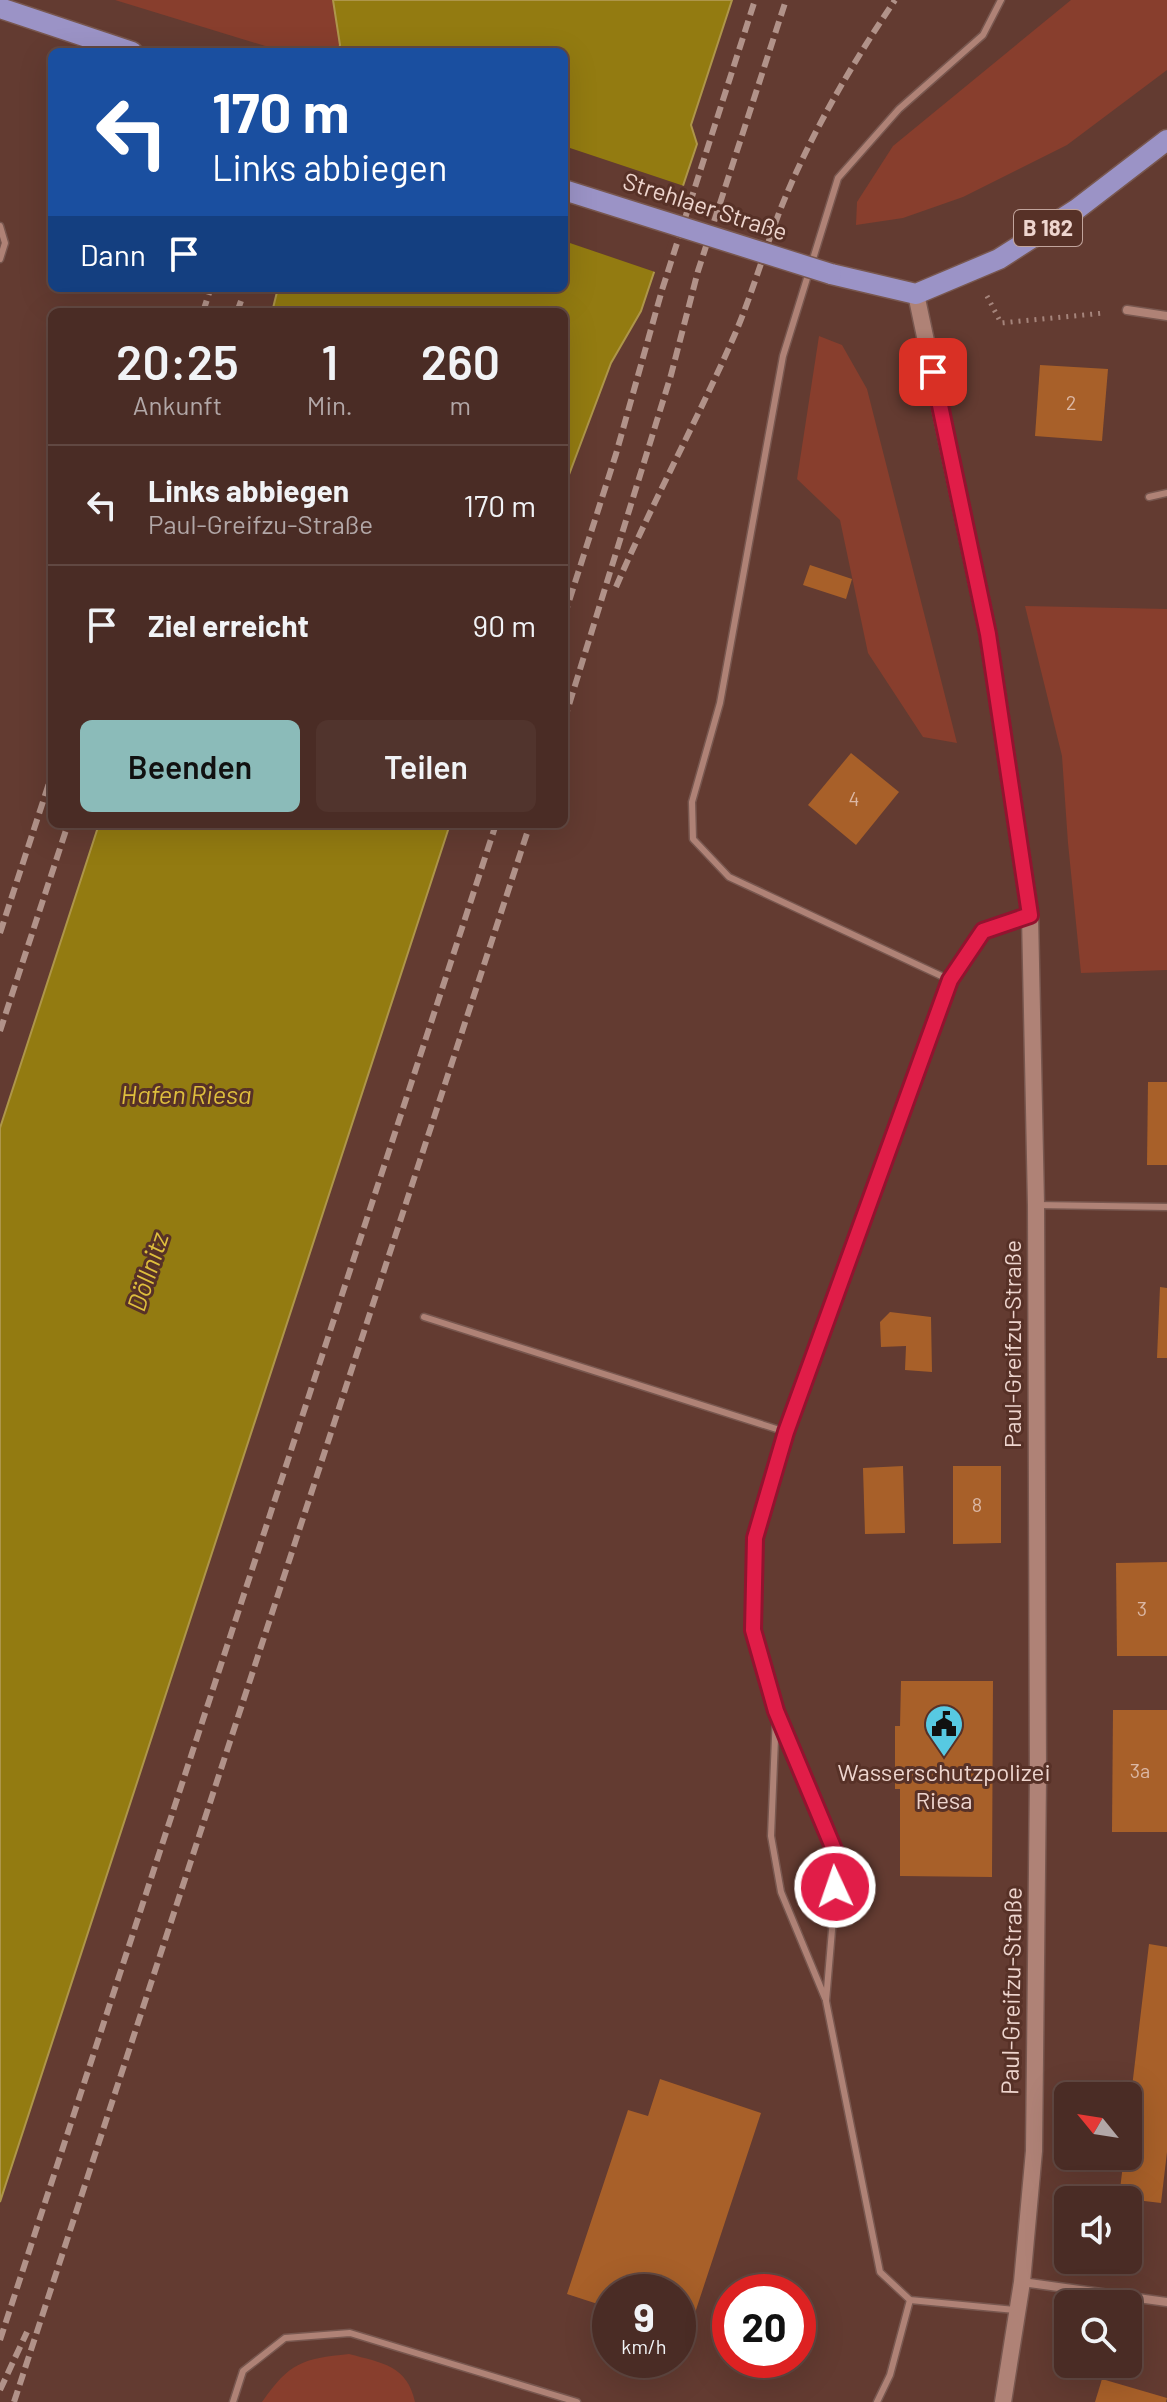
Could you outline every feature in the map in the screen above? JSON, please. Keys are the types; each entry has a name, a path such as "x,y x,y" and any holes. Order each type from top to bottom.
{"main road":[{"path":"0,8 120,48"},
{"name":"B 182","path":"916,294 999,259 1077,209 1167,140"},
{"name":"Strehlaer Straße","path":"568,191 831,274 916,294"},
{"name":"Paul-Greifzu-Straße","path":"916,294 988,634 1030,915 1036,1205 1034,2151 1022,2282 1003,2402"}],"street":[{"path":"1127,310 1167,316"},
{"path":"1022,2282 1167,2302"}],"lane":[{"path":"950,980 729,877 693,839 692,802 720,703 783,356 838,178 899,109 983,35 1001,0"},
{"path":"0,226 5,243 0,259"},
{"path":"1149,497 1167,493"},
{"path":"826,2001 838,1859 776,1711 753,1630 755,1538 786,1432 950,980 983,931 1030,915"},
{"path":"1036,1205 1167,1207"},
{"path":"424,1317 786,1432"},
{"path":"776,1711 771,1836 781,1892 826,2001 880,2272 910,2300 1018,2311"},
{"path":"877,2402 890,2375 910,2300"},
{"path":"233,2402 243,2371 285,2338 350,2333 577,2402"}],"path":[{"path":"973,270 1001,323 1127,310"}],"shaded area":[{"path":"115,0 333,0 339,48 272,48"},
{"path":"1071,0 1167,0 1167,70 1067,145 963,197 903,218 856,225 857,202 893,146"},
{"path":"819,336 842,345 867,389 957,743 923,737 868,653 840,520 797,479"},
{"path":"1025,606 1167,609 1167,970 1081,973 1062,756"},
{"path":"349,2354 382,2363 399,2373 406,2380 415,2402 262,2402 281,2378 298,2365"}],"water":[{"path":"333,0 732,0 691,125 697,144 641,311 611,363 568,477 568,308 273,308 277,292 568,292 568,48 339,48"},
{"name":"Hafen Riesa","path":"98,828 449,828 0,2202 0,1128"}],"pier":[{"path":"568,147 687,187 658,273 568,242"}],"building":[{"path":"1040,365 1108,369 1102,441 1035,436"},
{"path":"810,565 852,579 846,599 803,585"},
{"path":"851,753 899,792 856,845 808,805"},
{"path":"1148,1082 1167,1082 1167,1165 1147,1165"},
{"path":"1160,1287 1167,1288 1167,1358 1157,1358"},
{"path":"890,1312 931,1317 932,1372 905,1370 906,1346 881,1347 880,1322"},
{"path":"903,1466 905,1533 865,1534 863,1468"},
{"path":"953,1466 1001,1466 1001,1543 953,1544"},
{"path":"1167,1562 1167,1656 1117,1656 1116,1563"},
{"name":"Wasserschutzpolizei Riesa","path":"901,1681 993,1681 992,1877 900,1876 900,1789 895,1789 895,1726 900,1726"},
{"path":"1113,1710 1167,1710 1167,1832 1112,1832"},
{"path":"1149,1944 1167,1947 1167,2152 1161,2203 1142,2201 1142,2186 1120,2186 1122,2170 1142,2170 1142,2082 1133,2082"},
{"path":"660,2079 761,2113 696,2310 696,2274 592,2274 592,2302 567,2294 628,2110 648,2116"},
{"path":"1102,2379 1167,2398 1166,2402 1095,2402"}],"railway":[{"path":"568,604 616,454 662,290 755,0"},
{"path":"568,708 671,375 698,271 786,0"},
{"path":"616,587 735,334 799,166 837,93 895,0"},
{"path":"204,308 209,292"},
{"path":"238,308 241,301"},
{"path":"0,933 48,786"},
{"path":"0,1031 67,828"},
{"path":"0,2340 495,828"},
{"path":"14,2402 529,828"},
{"path":"0,2390 27,2332"}],"place":[{"name":"Wasserschutzpolizei Riesa","path":"944,1758"}],"route":[{"path":"835,1887 838,1859 776,1711 753,1630 755,1538 786,1432 950,980 983,931 1030,915 988,634 933,372"}],"water label":[{"name":"Döllnitz","path":"148,1272"}]}
